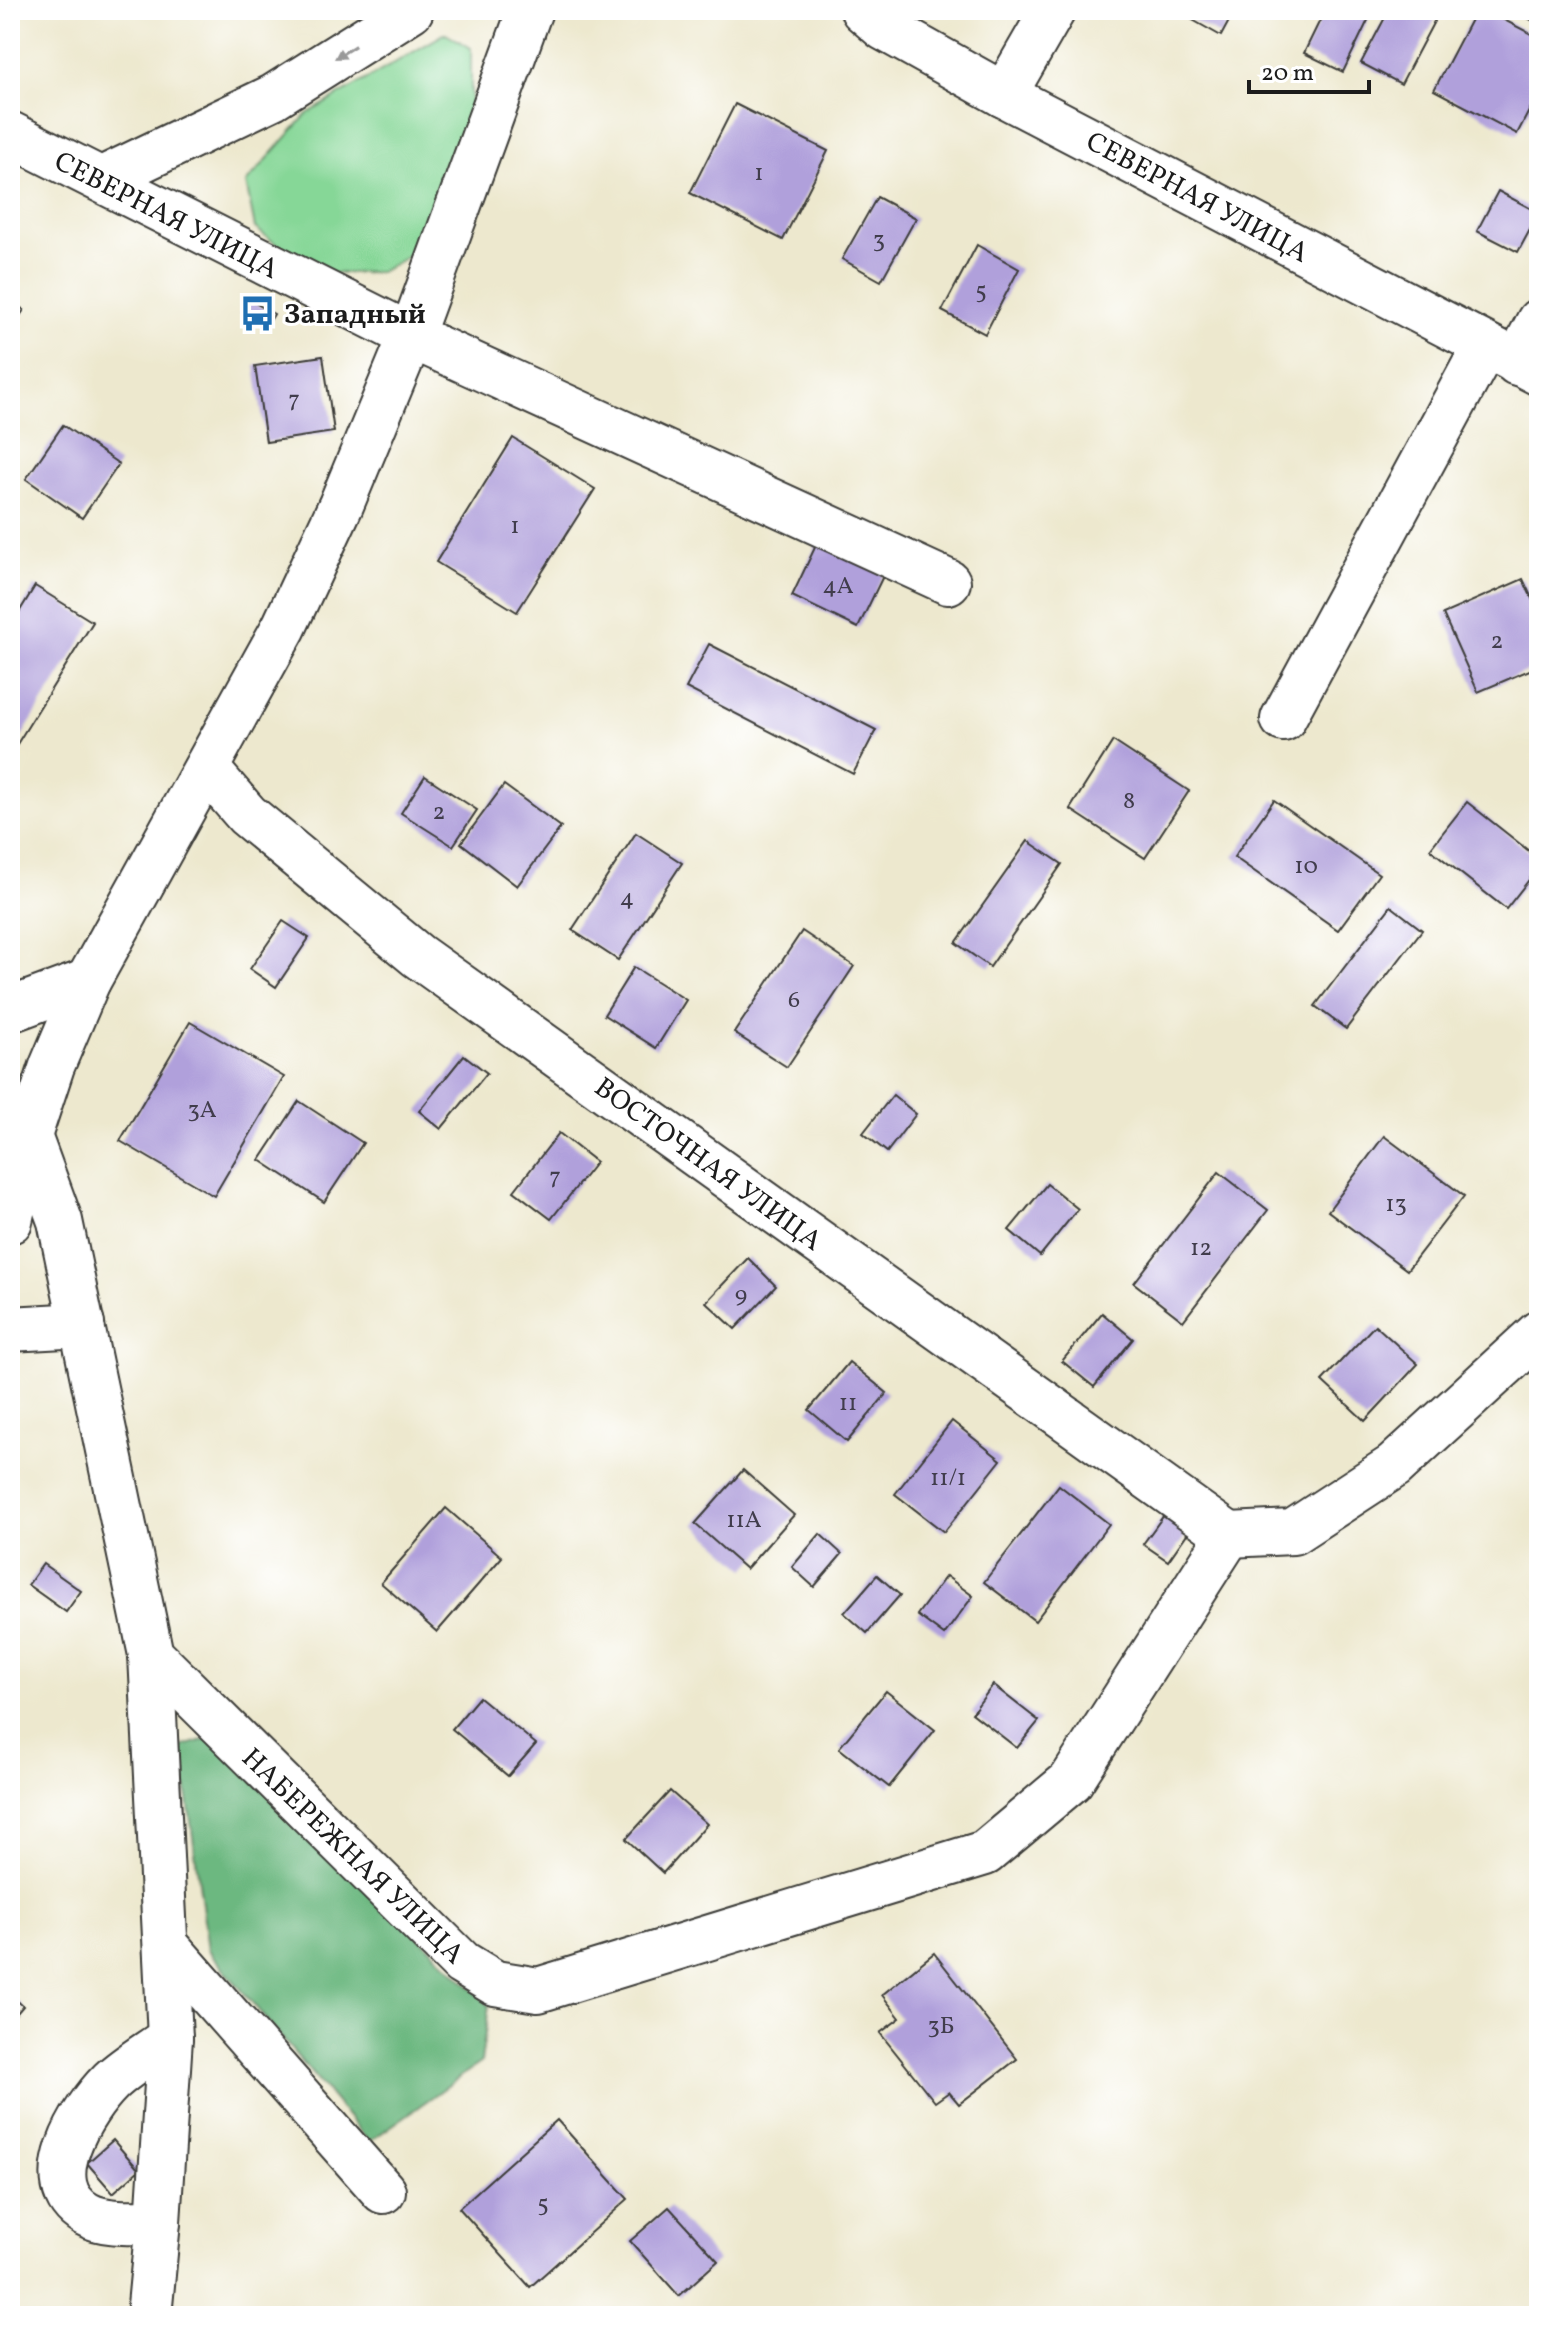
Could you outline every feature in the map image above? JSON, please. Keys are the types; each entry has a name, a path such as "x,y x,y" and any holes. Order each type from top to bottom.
{"street":[{"path":"102,179 273,97 411,10"},
{"path":"10,1221 29,1136 52,1066 88,981 284,627 335,519 411,336 530,10"},
{"name":"СЕВЕРНАЯ УЛИЦА","path":"863,10 884,28 1004,95 1514,361"},
{"path":"1004,95 1053,10"},
{"name":"СЕВЕРНАЯ УЛИЦА","path":"10,134 411,336 948,582"},
{"path":"1283,719 1539,321"},
{"name":"ВОСТОЧНАЯ УЛИЦА","path":"207,769 247,815 418,956 1229,1535"},
{"path":"10,1010 88,981"},
{"path":"29,1136 60,1221 151,1655 170,2038 149,2316"},
{"path":"10,1329 82,1325"},
{"path":"1229,1535 1293,1532 1394,1466 1539,1333"},
{"name":"НАБЕРЕЖНАЯ УЛИЦА","path":"151,1655 462,1963 495,1983 538,1990 985,1853 1071,1781 1229,1535"},
{"path":"166,1945 383,2191"},
{"path":"158,2222 120,2222 87,2215 70,2200 63,2178 68,2145 84,2112 112,2080 170,2038"}],"green space":[{"path":"446,33 471,48 471,110 413,253 380,272 316,274 255,228 246,183 307,114"},
{"path":"212,1737 489,2005 481,2062 369,2142 208,1950 181,1747"}],"building":[{"path":"1175,10 1235,10 1221,36"},
{"path":"1325,10 1373,10 1343,72 1304,53"},
{"path":"1389,10 1440,10 1401,84 1361,63"},
{"path":"1476,10 1485,10 1539,38 1539,92 1517,134 1434,90"},
{"path":"1513,10 1539,10 1539,24"},
{"path":"735,104 828,151 783,240 690,193"},
{"path":"1498,191 1539,213 1518,252 1477,231"},
{"path":"877,197 916,218 881,281 842,259"},
{"path":"977,245 1019,269 985,334 942,311"},
{"path":"10,300 24,310 10,330"},
{"path":"250,300 274,314 267,326 242,312"},
{"path":"323,356 334,432 266,442 255,366"},
{"path":"63,425 119,464 82,518 26,479"},
{"path":"513,438 595,489 517,612 436,562"},
{"path":"818,541 884,574 858,628 792,596"},
{"path":"1523,579 1539,614 1539,666 1478,692 1443,614"},
{"path":"35,586 93,622 12,752 10,627"},
{"path":"709,644 876,730 853,774 686,688"},
{"path":"1113,741 1189,791 1145,858 1070,809"},
{"path":"425,776 477,810 453,846 401,813"},
{"path":"504,785 561,827 517,886 461,843"},
{"path":"1274,800 1379,874 1338,930 1234,857"},
{"path":"1467,802 1539,859 1539,867 1506,909 1430,849"},
{"path":"636,833 682,863 618,960 572,930"},
{"path":"1028,841 1062,864 990,967 956,943"},
{"path":"1391,906 1422,930 1346,1029 1315,1006"},
{"path":"283,921 309,938 276,987 250,969"},
{"path":"802,931 854,966 787,1067 734,1033"},
{"path":"634,967 686,1000 656,1048 604,1015"},
{"path":"190,1022 284,1077 214,1196 120,1141"},
{"path":"464,1055 487,1073 441,1129 419,1111"},
{"path":"893,1095 916,1114 887,1152 863,1133"},
{"path":"299,1101 363,1143 324,1202 260,1160"},
{"path":"559,1133 596,1162 551,1219 514,1191"},
{"path":"1384,1136 1464,1196 1407,1270 1328,1211"},
{"path":"1219,1172 1268,1210 1183,1321 1134,1283"},
{"path":"1047,1184 1078,1209 1040,1256 1009,1230"},
{"path":"748,1258 776,1286 735,1329 706,1302"},
{"path":"1102,1313 1133,1339 1094,1387 1062,1361"},
{"path":"1375,1325 1418,1364 1365,1421 1322,1381"},
{"path":"849,1362 887,1393 847,1442 809,1410"},
{"path":"952,1421 1001,1460 944,1532 895,1494"},
{"path":"743,1470 794,1515 746,1569 695,1524"},
{"path":"1059,1485 1109,1524 1035,1621 984,1582"},
{"path":"446,1508 502,1557 437,1632 381,1583"},
{"path":"1167,1511 1191,1528 1168,1561 1143,1544"},
{"path":"820,1534 842,1554 814,1587 792,1567"},
{"path":"43,1564 81,1591 66,1612 28,1585"},
{"path":"877,1575 900,1595 867,1633 844,1613"},
{"path":"946,1576 973,1596 944,1635 917,1615"},
{"path":"993,1685 1039,1721 1017,1748 972,1713"},
{"path":"886,1691 935,1730 889,1787 839,1748"},
{"path":"479,1697 536,1744 508,1776 452,1729"},
{"path":"670,1791 707,1824 663,1873 626,1839"},
{"path":"934,1953 1017,2059 959,2104 949,2092 935,2102 880,2033 900,2018 882,1995"},
{"path":"10,1994 23,2006 10,2021"},
{"path":"557,2120 628,2199 530,2287 459,2208"},
{"path":"113,2140 139,2170 113,2193 87,2163"},
{"path":"669,2207 718,2261 679,2296 630,2241"}],"place":[{"name":"Западный","path":"258,313"}]}
